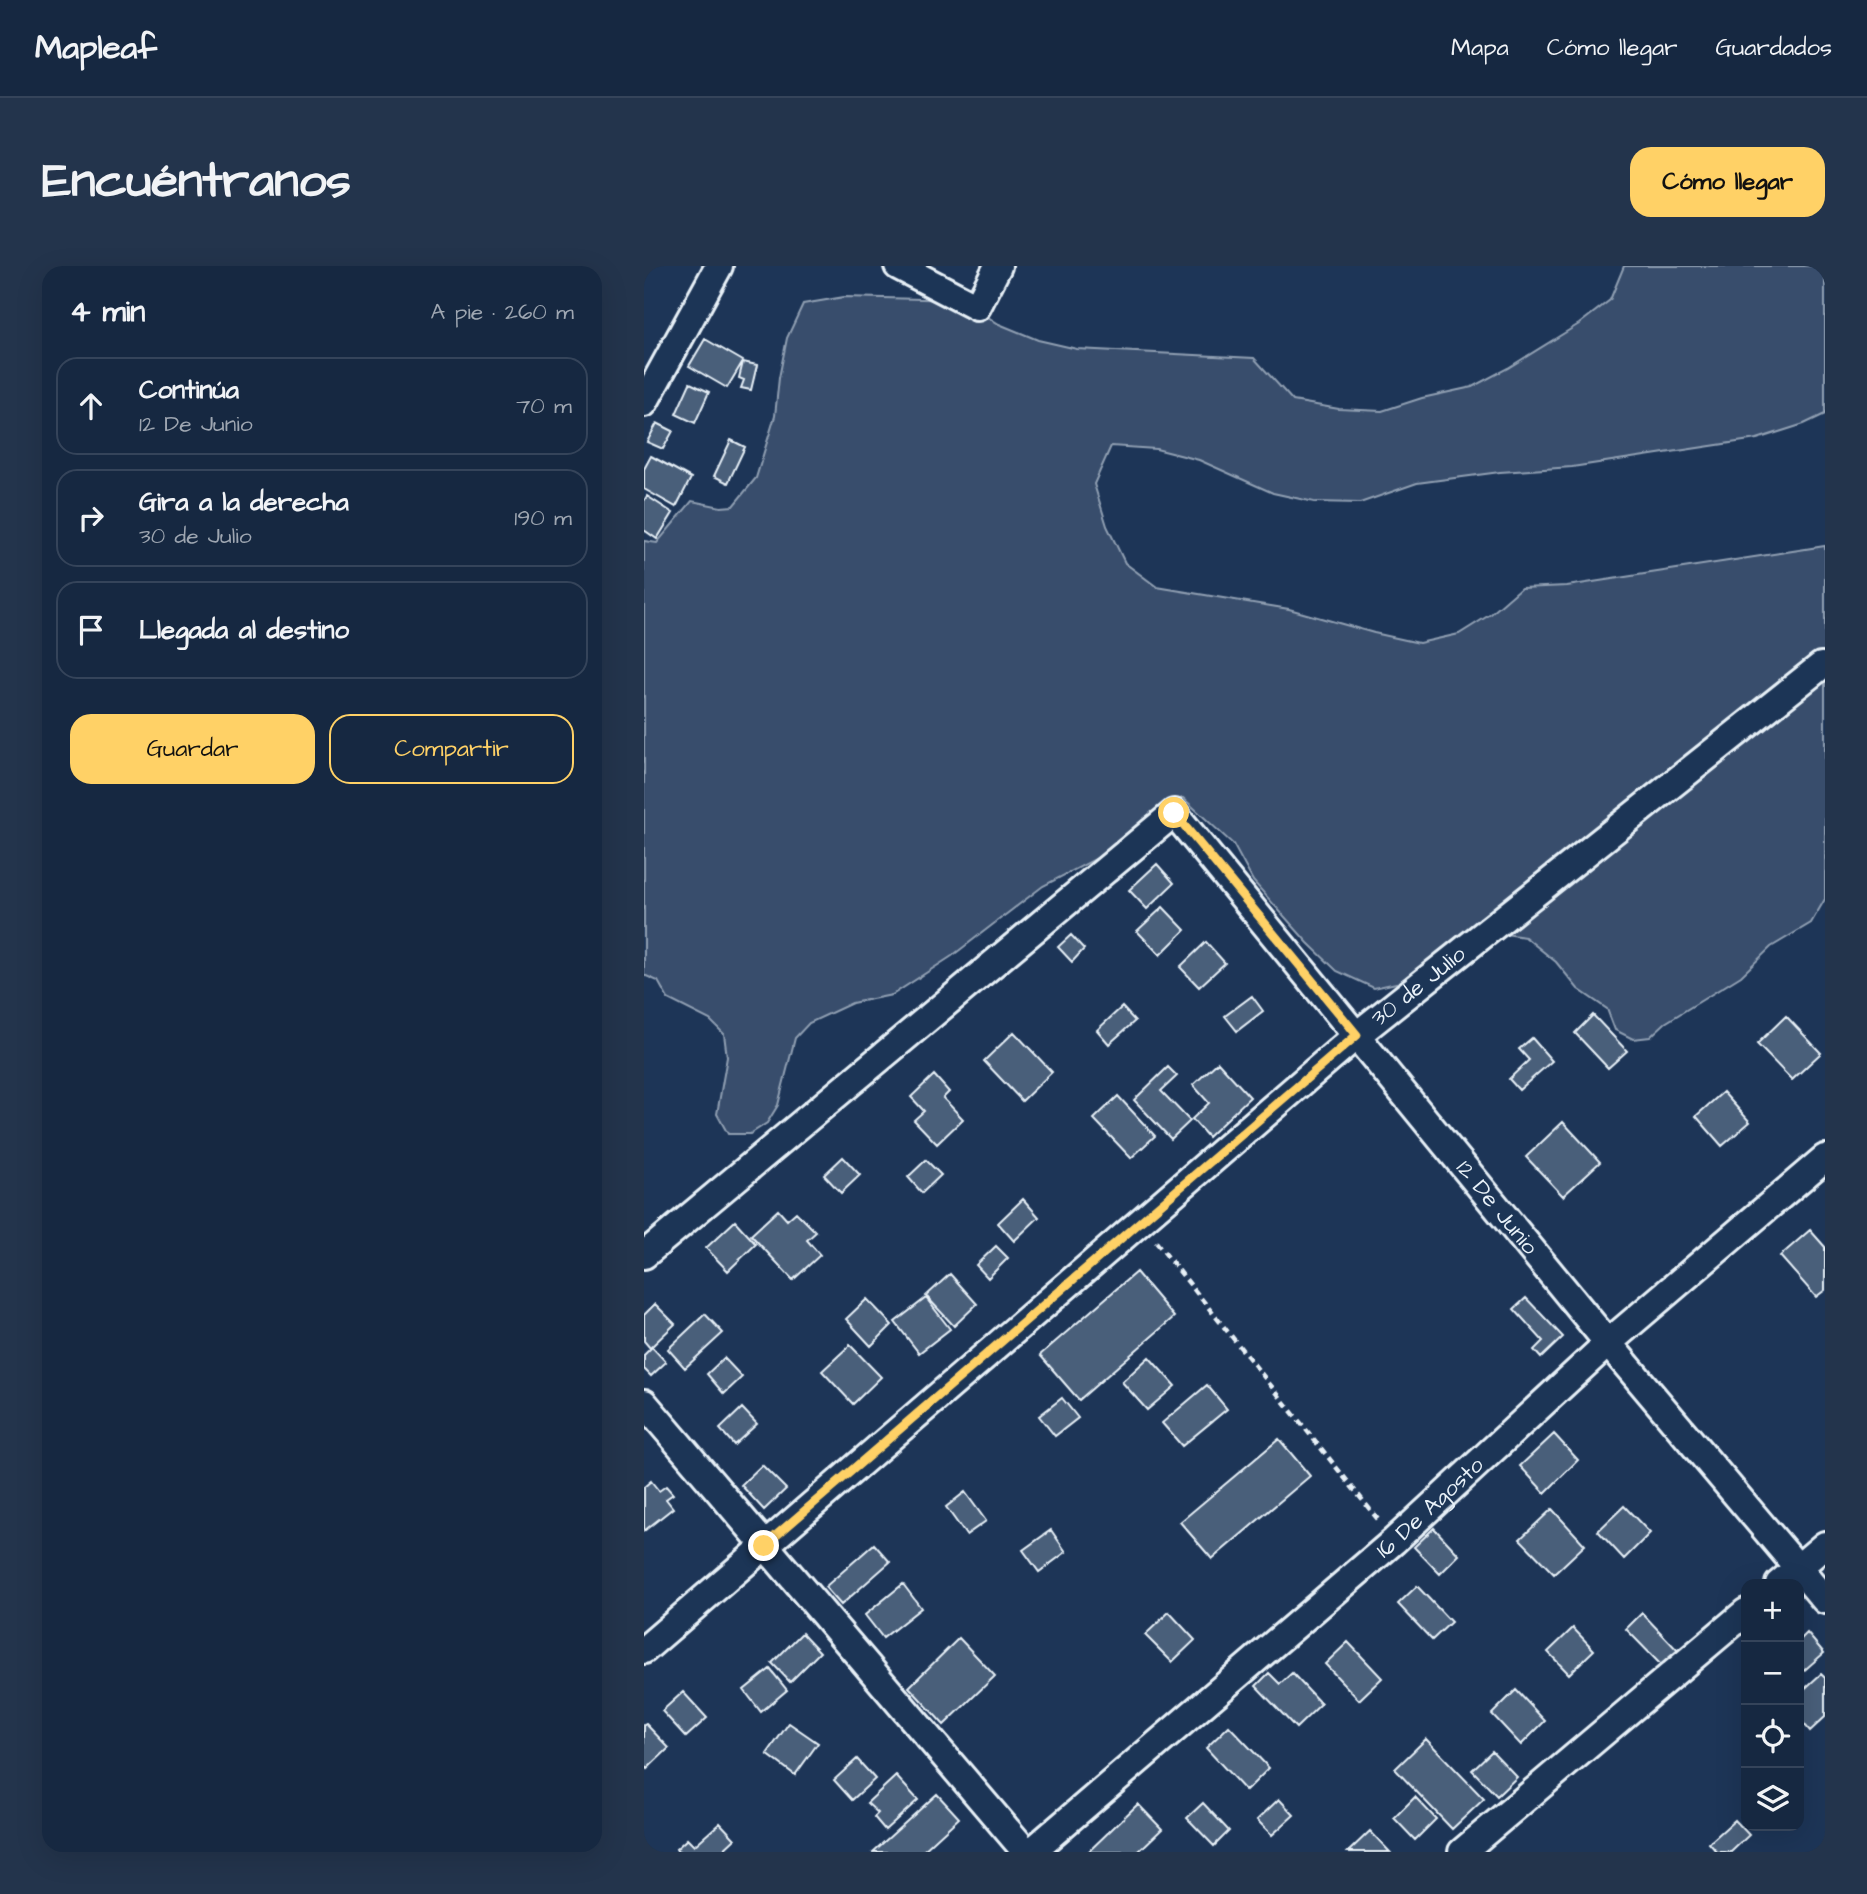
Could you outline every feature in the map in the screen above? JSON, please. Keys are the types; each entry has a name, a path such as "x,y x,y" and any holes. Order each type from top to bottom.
{"street":[{"path":"644,403 719,266"},
{"path":"898,266 977,307 998,266"},
{"name":"30 de Julio","path":"644,1650 1357,1035 1821,666"},
{"name":"12 De Junio","path":"644,1255 1174,813 1608,1343 1788,1576 1825,1600"},
{"name":"16 De Agosto","path":"1029,1852 1394,1541 1608,1343 1825,1158"},
{"path":"644,1404 1029,1852"},
{"path":"1788,1576 1825,1545"},
{"path":"1462,1852 1741,1616"}],"path":[{"path":"1140,1223 1394,1541"}],"shaded area":[{"path":"1624,266 1825,266 1825,414 1804,424 1757,439 1572,467 1500,472 1417,483 1360,503 1314,502 1273,493 1199,460 1156,449 1111,446 1094,484 1107,526 1125,563 1157,587 1289,609 1419,643 1459,634 1491,614 1521,588 1567,586 1825,546 1825,899 1811,923 1771,947 1741,976 1665,1023 1650,1037 1633,1039 1615,1030 1607,1009 1578,989 1556,962 1525,937 1485,931 1414,979 1374,988 1337,971 1308,943 1253,881 1233,844 1183,798 1163,805 1105,854 1043,886 952,956 892,995 852,1003 809,1023 795,1038 778,1105 767,1123 750,1134 728,1134 717,1114 727,1057 724,1034 710,1020 668,999 658,981 644,975 644,541 657,543 692,501 721,507 733,506 756,478 775,416 787,338 803,304 844,297 961,300 999,324 1038,340 1077,349 1254,358 1293,401 1339,409 1382,411 1422,398 1472,387 1508,368 1579,324 1610,300"}],"building":[{"path":"705,339 743,361 727,388 689,366"},
{"path":"743,362 757,365 751,390 741,388 744,380 739,378"},
{"path":"690,383 709,392 695,423 676,414"},
{"path":"657,423 673,431 663,449 647,442"},
{"path":"731,440 745,447 728,483 714,476"},
{"path":"651,456 691,478 676,507 644,489 644,469"},
{"path":"647,496 673,513 657,539 644,530 644,501"},
{"path":"1157,864 1174,883 1147,909 1129,890"},
{"path":"1163,907 1185,930 1160,955 1137,931"},
{"path":"1071,935 1084,949 1072,962 1058,947"},
{"path":"1206,942 1225,963 1199,987 1180,967"},
{"path":"1252,996 1263,1011 1237,1031 1225,1016"},
{"path":"1122,1007 1135,1021 1109,1044 1097,1030"},
{"path":"1593,1015 1627,1051 1608,1068 1575,1033"},
{"path":"1786,1016 1821,1053 1792,1080 1757,1044"},
{"path":"1014,1032 1052,1072 1022,1101 984,1061"},
{"path":"1532,1038 1552,1061 1519,1090 1509,1079 1529,1060 1519,1049"},
{"path":"1218,1062 1250,1097 1208,1137 1192,1119 1209,1103 1193,1085"},
{"path":"1168,1067 1177,1076 1161,1091 1190,1121 1171,1139 1134,1100"},
{"path":"934,1075 949,1092 943,1098 963,1119 937,1144 914,1120 924,1111 911,1097"},
{"path":"1723,1092 1750,1122 1722,1146 1696,1116"},
{"path":"1118,1096 1155,1136 1131,1158 1094,1119"},
{"path":"1563,1122 1600,1162 1563,1196 1526,1157"},
{"path":"843,1157 860,1175 841,1193 824,1175"},
{"path":"926,1160 941,1175 922,1193 908,1177"},
{"path":"1023,1199 1039,1217 1014,1241 998,1223"},
{"path":"778,1210 787,1220 796,1212 816,1232 807,1240 820,1255 793,1280 751,1235"},
{"path":"735,1221 756,1244 728,1271 706,1248"},
{"path":"1810,1230 1825,1247 1825,1290 1816,1297 1780,1256"},
{"path":"996,1246 1008,1258 988,1278 976,1265"},
{"path":"1136,1272 1174,1317 1079,1400 1040,1355"},
{"path":"950,1274 977,1304 954,1326 926,1296"},
{"path":"926,1298 950,1329 919,1353 895,1322"},
{"path":"1526,1298 1563,1337 1541,1358 1534,1350 1543,1341 1514,1309"},
{"path":"867,1299 892,1325 871,1346 846,1319"},
{"path":"655,1304 675,1324 650,1348 644,1341 644,1315"},
{"path":"705,1314 723,1333 685,1368 668,1349"},
{"path":"850,1345 881,1377 853,1404 822,1371"},
{"path":"652,1347 666,1362 651,1376 644,1369 644,1355"},
{"path":"1149,1357 1175,1386 1147,1410 1122,1382"},
{"path":"724,1358 742,1377 724,1394 707,1374"},
{"path":"1207,1385 1227,1409 1182,1446 1162,1423"},
{"path":"1062,1398 1078,1418 1055,1436 1039,1416"},
{"path":"742,1408 757,1424 734,1445 720,1429"},
{"path":"1554,1434 1578,1460 1545,1493 1520,1466"},
{"path":"1279,1439 1310,1476 1212,1559 1180,1522"},
{"path":"762,1465 786,1489 764,1510 741,1485"},
{"path":"651,1481 659,1491 666,1486 673,1494 666,1499 673,1508 644,1531 644,1487"},
{"path":"965,1492 986,1521 966,1535 946,1507"},
{"path":"1624,1506 1650,1533 1624,1559 1598,1531"},
{"path":"1552,1509 1585,1545 1554,1574 1520,1539"},
{"path":"1434,1528 1459,1555 1440,1574 1414,1547"},
{"path":"1051,1530 1066,1552 1039,1572 1023,1550"},
{"path":"874,1544 890,1562 841,1605 825,1587"},
{"path":"903,1584 921,1608 883,1638 865,1615"},
{"path":"1417,1586 1451,1622 1432,1640 1398,1604"},
{"path":"1169,1612 1195,1640 1172,1662 1145,1635"},
{"path":"1642,1613 1681,1654 1665,1669 1626,1629"},
{"path":"1573,1628 1594,1650 1569,1674 1548,1652"},
{"path":"802,1633 820,1652 790,1682 772,1663"},
{"path":"1807,1633 1824,1653 1804,1671 1804,1642"},
{"path":"959,1638 995,1676 944,1725 909,1687"},
{"path":"1348,1642 1382,1678 1359,1700 1325,1664"},
{"path":"770,1669 787,1690 761,1712 744,1690"},
{"path":"1269,1673 1280,1684 1292,1673 1321,1704 1296,1728 1256,1686"},
{"path":"1821,1674 1825,1678 1825,1717 1810,1731 1804,1724 1804,1689"},
{"path":"1516,1690 1545,1721 1521,1745 1492,1714"},
{"path":"683,1692 707,1718 686,1737 662,1711"},
{"path":"789,1723 818,1743 795,1775 767,1754"},
{"path":"646,1724 669,1748 647,1769 644,1766"},
{"path":"1229,1726 1269,1768 1246,1791 1206,1748"},
{"path":"1426,1739 1484,1799 1452,1829 1395,1769"},
{"path":"1492,1751 1517,1777 1497,1796 1472,1770"},
{"path":"857,1759 875,1779 852,1800 834,1780"},
{"path":"896,1776 918,1800 885,1830 874,1817 878,1813 867,1803"},
{"path":"937,1794 959,1818 922,1852 873,1852"},
{"path":"1415,1797 1436,1819 1415,1840 1394,1818"},
{"path":"1279,1799 1294,1815 1272,1835 1257,1820"},
{"path":"1203,1803 1229,1831 1214,1846 1187,1818"},
{"path":"1138,1804 1162,1829 1138,1852 1088,1852"},
{"path":"1735,1820 1741,1826 1741,1831 1749,1835 1731,1852 1717,1852 1709,1843"},
{"path":"720,1823 735,1839 721,1852 678,1852 676,1849 687,1839 694,1846"},
{"path":"1370,1831 1390,1852 1348,1852"}],"route":[{"path":"764,1546 1357,1035 1174,813"}]}
